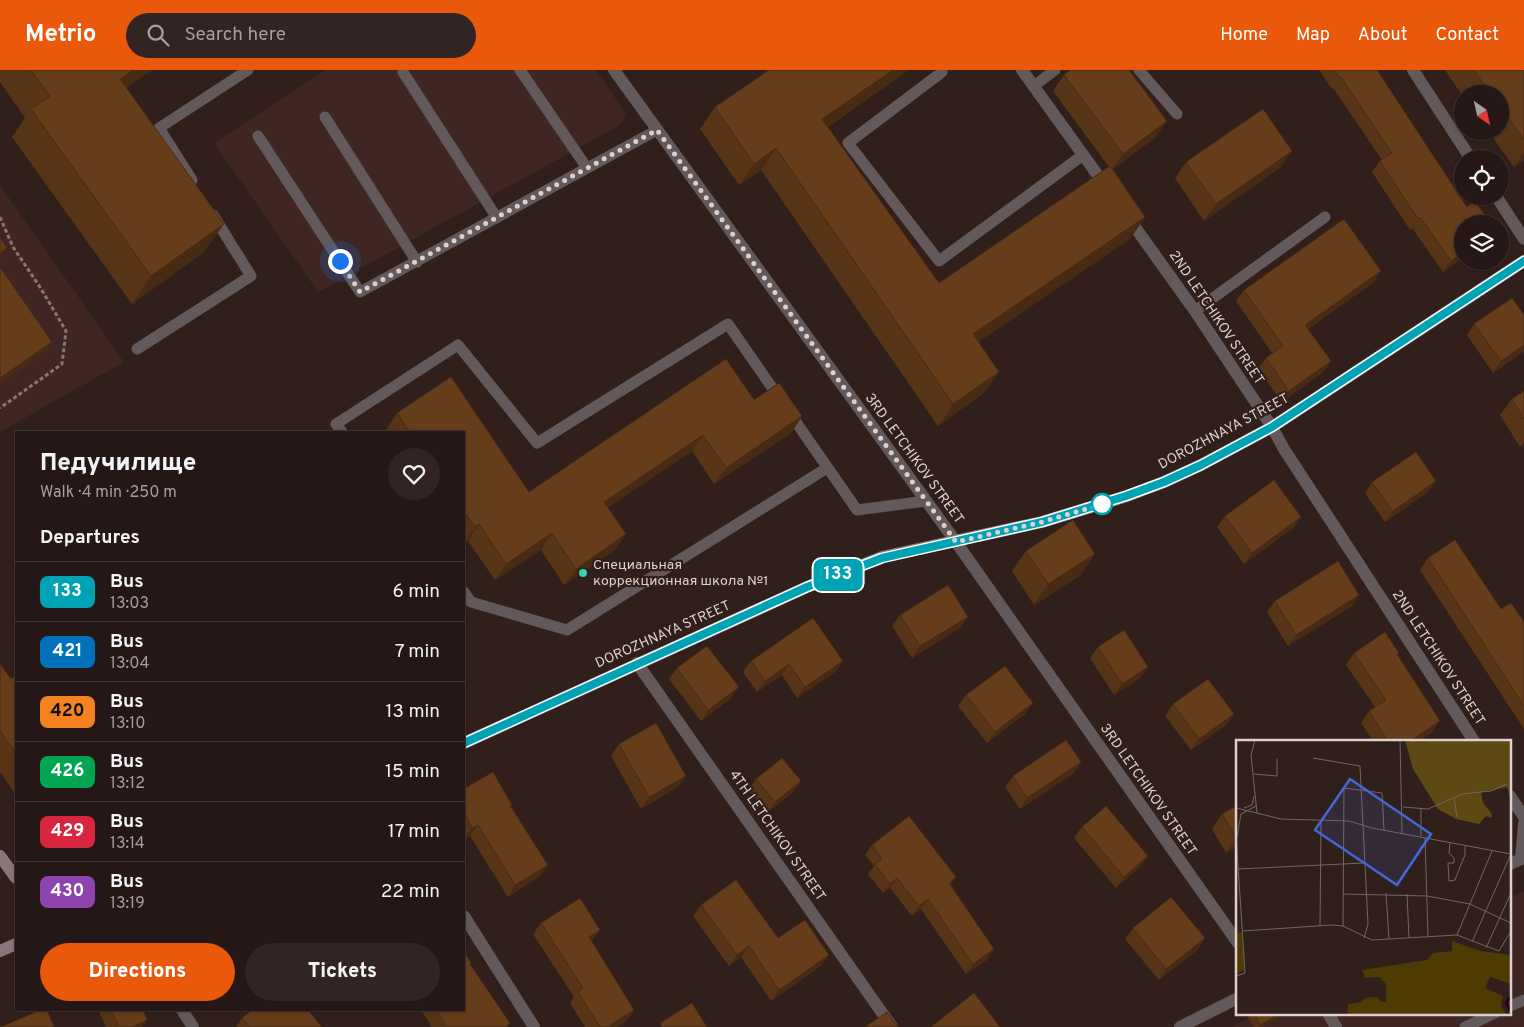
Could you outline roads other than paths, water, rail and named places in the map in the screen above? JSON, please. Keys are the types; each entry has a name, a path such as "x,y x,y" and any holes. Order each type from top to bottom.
{"main road":[{"name":"DOROZHNAYA STREET","path":"465,743 807,587 882,558 1042,522 1164,482 1201,465 1272,427 1524,261"},
{"path":"0,856 15,877"},
{"path":"0,951 15,944"}],"street":[{"name":"3RD LETCHIKOV STREET","path":"614,70 956,542 1236,940"},
{"name":"2ND LETCHIKOV STREET","path":"1022,70 1195,311 1473,740"},
{"path":"1413,70 1465,150"},
{"path":"1502,205 1524,239"},
{"name":"4TH LETCHIKOV STREET","path":"637,663 892,1027"},
{"path":"1512,799 1524,817"},
{"path":"1512,863 1520,859 1524,824"},
{"path":"465,918 534,1027"},
{"path":"1180,1027 1236,999"},
{"path":"183,1011 193,1027"}],"lane":[{"path":"137,349 251,276 159,128 248,70"},
{"path":"520,70 587,168"},
{"path":"941,70 942,72 848,143 939,261 1084,155"},
{"path":"1034,86 1055,70"},
{"path":"1139,70 1177,114"},
{"path":"403,72 497,218"},
{"path":"325,117 417,262"},
{"path":"258,136 360,292 657,130"},
{"path":"1195,311 1325,217"},
{"path":"341,431 336,424 458,345 537,444 728,324 857,510 926,501"},
{"path":"465,593 471,602 567,630 827,468"},
{"path":"1512,1005 1524,1000"},
{"path":"1464,1027 1493,1014"}],"place":[{"name":"Специальная коррекционная школа №1","path":"583,573"}]}
